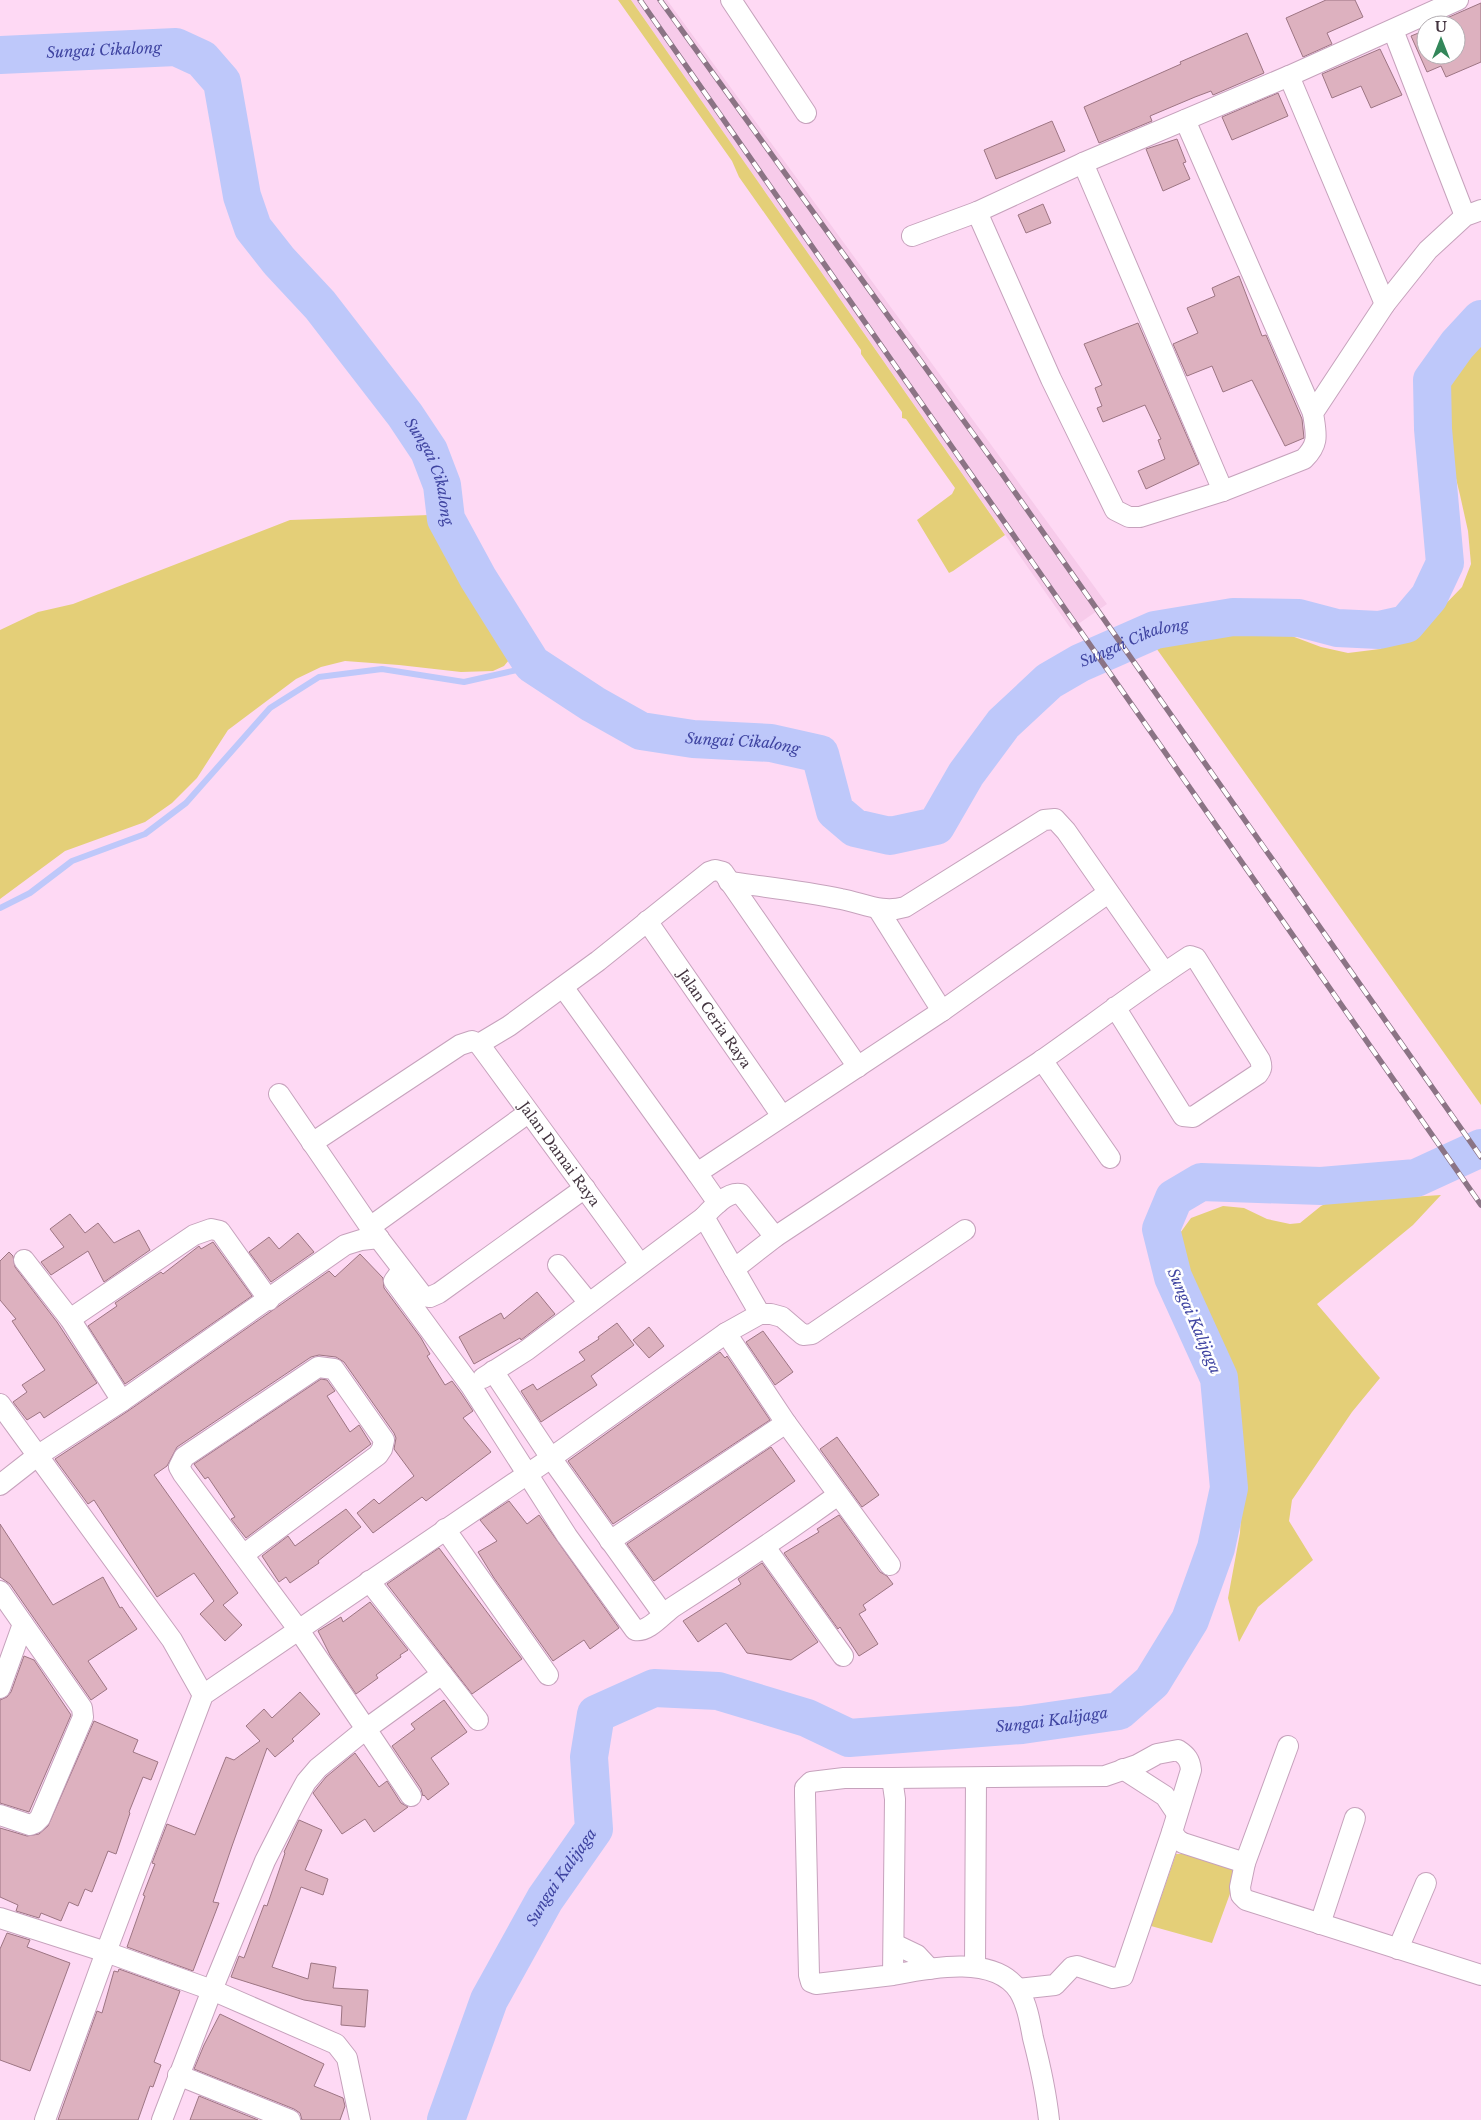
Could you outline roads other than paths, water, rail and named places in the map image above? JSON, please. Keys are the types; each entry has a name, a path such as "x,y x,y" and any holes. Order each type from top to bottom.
{"street":[{"path":"731,0 806,113"},
{"path":"912,236 977,212 1083,163 1289,76 1458,0"},
{"path":"1313,413 1385,304 1428,250 1473,213 1393,30"},
{"path":"1289,76 1385,304"},
{"path":"977,212 1051,379 1115,510 1129,517 1140,518 1223,491 1304,459 1312,451 1317,438 1313,413 1185,120"},
{"path":"1083,163 1223,491"},
{"path":"729,882 841,899 878,909 897,909 905,907 1050,818 1058,821 1066,831 1165,973"},
{"path":"312,1143 460,1045 468,1041 479,1044 563,987 708,872 715,870 722,872 858,1067"},
{"path":"697,1173 942,1011 1108,893"},
{"path":"878,909 942,1011"},
{"name":"Jalan Ceria Raya","path":"647,921 782,1116"},
{"path":"734,1269 775,1237 1042,1060 1115,1007 1190,956 1196,958 1262,1066 1258,1074 1193,1117 1183,1116 1115,1007"},
{"path":"563,987 697,1173 734,1269 760,1314"},
{"name":"Jalan Damai Raya","path":"479,1044 528,1114 640,1264"},
{"path":"1042,1060 1110,1158"},
{"path":"279,1094 370,1236 402,1270 420,1294 426,1296 434,1296 585,1188"},
{"path":"0,1485 37,1456 122,1401 269,1300 345,1245 370,1236 528,1114"},
{"path":"470,1386 527,1350 734,1193 741,1194 775,1237"},
{"path":"70,1319 194,1235 211,1229 220,1231 269,1300"},
{"path":"45,2120 203,1695 445,1528 551,1458 726,1333 760,1314 767,1313 782,1317 798,1332 806,1336 965,1230"},
{"path":"24,1260 70,1319 122,1401"},
{"path":"558,1264 589,1303"},
{"path":"402,1270 394,1281 470,1386 567,1536 636,1630 640,1631 647,1628 663,1614 765,1547 838,1495"},
{"path":"726,1333 786,1423 890,1565"},
{"path":"243,1555 378,1455 382,1449 384,1440 334,1369 318,1367 184,1457 181,1462 180,1471 298,1629 411,1796"},
{"path":"493,1371 551,1458 663,1614"},
{"path":"0,1404 172,1640 203,1695"},
{"path":"610,1542 786,1423"},
{"path":"445,1528 548,1676"},
{"path":"765,1547 843,1656"},
{"path":"369,1581 478,1720"},
{"path":"0,1591 82,1708 83,1717 40,1818 30,1825 0,1815"},
{"path":"0,1688 23,1624"},
{"path":"162,2120 212,1990 266,1861 306,1782 318,1768 366,1729 442,1674"},
{"path":"1288,1746 1244,1863 1240,1887 1241,1895 1246,1900 1481,1975"},
{"path":"1018,1990 1055,1985 1072,1967 1077,1966 1113,1978 1124,1976 1191,1770 1190,1761 1186,1755 1178,1750 1168,1751 1105,1776 844,1778 811,1782 806,1788 808,1975 811,1982 816,1984 930,1969 975,1967 1002,1975 1018,1990 1026,2005 1046,2088 1049,2120"},
{"path":"1124,1769 1165,1796 1175,1823 1178,1840 1244,1863"},
{"path":"892,1778 895,1799 893,1975"},
{"path":"975,1967 976,1778"},
{"path":"1320,1924 1355,1818"},
{"path":"1398,1949 1426,1883"},
{"path":"0,1919 106,1952 212,1990 336,2044 347,2058 360,2120"},
{"path":"894,1944 917,1956 930,1969"},
{"path":"178,2075 290,2120"}],"waterway":[{"name":"Sungai Cikalong","path":"0,55 176,47 202,59 222,82 242,196 253,228 279,261 320,305 405,415 429,451 442,485 446,519 478,578 532,664 593,704 641,731 693,739 771,743 820,754 835,811 855,828 890,836 936,826 966,774 1003,724 1049,681 1080,663 1155,630 1233,617 1299,618 1337,628 1379,630 1406,624 1429,597 1445,563 1433,429 1432,380 1457,345 1481,319"},
{"path":"0,908 30,893 72,861 145,834 186,803 270,708 319,677 382,669 464,682 517,670 532,664"},
{"name":"Sungai Kalijaga","path":"446,2120 489,2000 545,1899 594,1829 589,1757 596,1714 654,1688 718,1691 807,1718 849,1738 1022,1725 1119,1711 1152,1682 1190,1620 1216,1548 1229,1488 1219,1378 1173,1277 1161,1229 1174,1198 1201,1182 1321,1186 1416,1178 1481,1148"}],"railway":[{"path":"640,0 1481,1205"},
{"path":"660,0 1000,471 1481,1157"}]}
